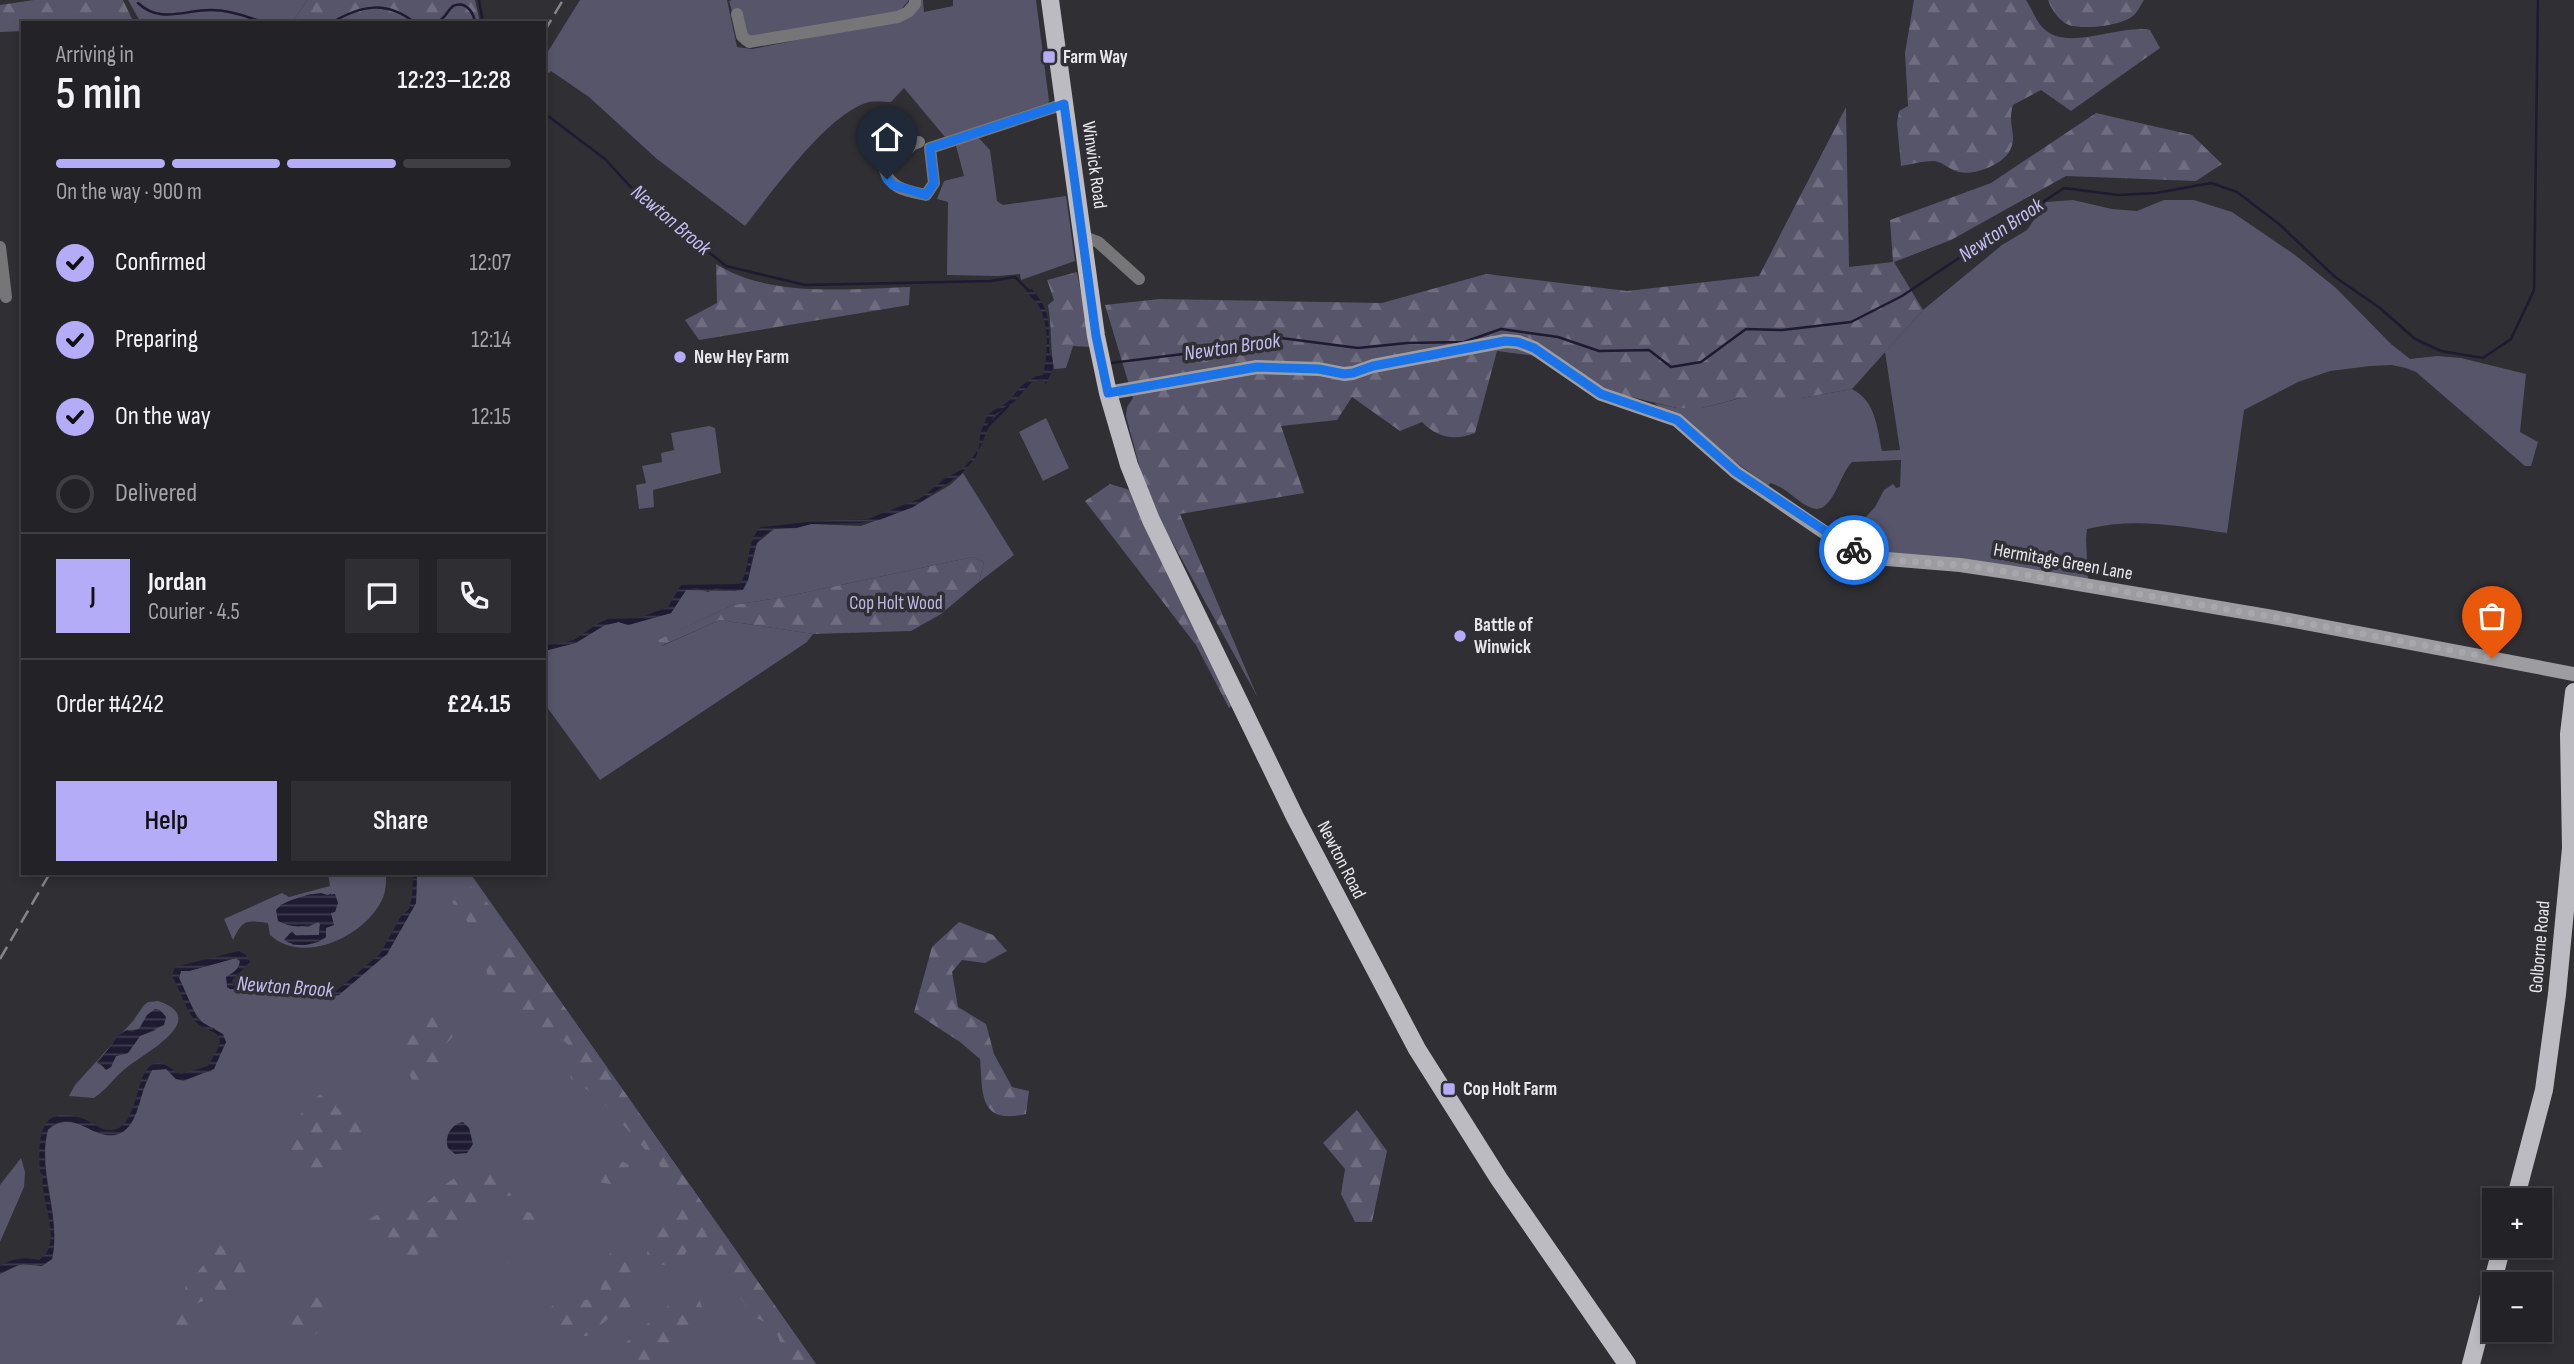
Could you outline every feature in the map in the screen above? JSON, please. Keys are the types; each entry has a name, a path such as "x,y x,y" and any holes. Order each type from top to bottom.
{"main road":[{"name":"Winwick Road","path":"1050,0 1096,336"},
{"name":"Newton Road","path":"1096,336 1108,393 1129,465 1164,551 1357,939 1434,1077 1499,1179 1627,1364"},
{"name":"Golborne Road","path":"2518,1188 2544,1090 2557,994 2571,848 2570,734 2574,692"},
{"path":"2471,1364 2499,1258"}],"street":[{"path":"737,14 742,36 749,42 898,17 908,12 915,2"},
{"path":"919,142 913,144 885,170 887,179 893,185 926,195 934,183 930,148 1064,104"},
{"path":"1082,236 1098,242 1139,279"},
{"path":"0,247 6,297"},
{"name":"Hermitage Green Lane","path":"1108,393 1257,367 1353,373 1373,366 1505,341 1518,342 1534,348 1601,394 1677,420 1736,472 1843,545 1875,558 1961,565 2014,573 2286,619 2574,674"}],"green space":[{"path":"34,0 123,0 133,21 21,21 21,31 0,32 0,5"},
{"path":"128,0 307,0 293,21 140,21"},
{"path":"307,0 475,0 480,21 293,21"},
{"path":"580,0 727,0 737,47 752,49 904,19 916,0 923,0 924,12 953,6 953,0 1036,0 1049,101 945,137 904,88 891,102 869,102 853,109 819,137 745,226 657,159 589,97 551,71 546,71 546,55"},
{"path":"909,0 897,14 849,28 742,45 729,1"},
{"path":"1914,0 2026,0 2043,28 2053,35 2080,38 2124,30 2150,30 2160,48 2071,111 2041,90 2013,105 2013,143 2008,154 1989,168 1966,173 1934,161 1901,166 1897,123 1899,111 1908,106 1905,53"},
{"path":"2048,0 2144,0 2130,18 2104,26 2084,27 2062,21"},
{"path":"1846,107 1849,267 1893,262 1890,220 1991,183 2096,113 2192,135 2222,164 2196,181 2066,176 1951,240 1894,262 1923,310 1852,389 1801,398 1740,398 1702,408 1677,408 1583,382 1552,358 1497,351 1475,433 1460,437 1440,435 1422,422 1400,431 1352,397 1337,420 1281,426 1304,493 1180,514 1257,696 1148,498 1126,416 1127,407 1133,398 1105,305 1159,299 1382,303 1486,274 1627,291 1759,276"},
{"path":"977,136 990,150 997,201 1003,205 1066,196 1075,261 1021,280 1020,274 947,275 948,202 937,199 944,181 964,176 955,142"},
{"path":"2073,200 2112,209 2137,211 2164,200 2194,200 2232,212 2295,255 2336,288 2391,344 2410,359 2437,356 2461,358 2526,374 2520,432 2538,442 2531,466 2525,466 2416,372 2392,365 2330,371 2298,382 2244,410 2227,533 2139,523 2087,529 2088,581 1894,558 1842,543 1875,507 1884,490 1893,484 1896,488 1900,487 1901,460 1852,462 1825,506 1812,508 1776,485 1770,483 1767,489 1756,477 1654,403 1677,408 1702,408 1741,398 1801,398 1852,389 1860,394 1871,408 1882,451 1900,450 1885,352 1923,310 2002,245 2027,230 2046,202"},
{"path":"716,264 737,275 785,287 836,290 910,287 909,305 699,340 685,320 717,303"},
{"path":"1077,272 1091,347 1073,346 1066,368 1054,369 1048,305 1054,300 1047,280"},
{"path":"1046,418 1069,468 1043,481 1019,432"},
{"path":"709,426 715,428 721,473 653,490 654,507 639,509 636,485 646,483 642,466 662,462 661,453 674,450 671,433"},
{"path":"963,473 1014,555 979,582 984,562 973,557 779,598 733,605 659,640 662,646 720,620 813,634 807,642 600,780 546,706 546,650 576,643 605,625 619,622 628,625 671,613 686,590 736,591 748,580 757,543 774,529 811,524 861,526 913,507 950,485"},
{"path":"1110,484 1133,491 1170,580 1233,705 1229,708 1196,645 1085,501"},
{"name":"Cop Holt Wood","path":"973,557 984,562 979,582 941,614 911,631 813,634 720,620 661,646 658,640 733,605 779,598"},
{"path":"328,875 386,875 382,900 373,913 362,925 332,943 315,947 299,947 284,944 270,935 268,923 254,922 242,925 233,940 224,919 282,893 289,897 330,886","holes":["331,893 331,913 319,942 293,945 287,937 319,935 320,924 318,922 308,927 295,925 280,905 310,894 327,896"]},
{"path":"417,875 471,875 816,1364 0,1364 0,1274 21,1264 42,1266 52,1259 54,1226 45,1162 48,1130 54,1125 68,1122 102,1134 127,1127 152,1070 167,1069 176,1079 211,1071 226,1042 214,1028 201,1021 192,1008 179,978 181,971 236,958 240,961 227,987 253,990 271,986 296,993 315,992 333,997 387,954 416,903"},
{"path":"471,886 494,910 491,928 477,934 452,902"},
{"path":"959,922 993,935 1007,951 985,963 962,960 952,972 958,1007 986,1024 994,1054 1012,1087 1029,1091 1026,1114 999,1115 991,1110 983,1094 980,1059 960,1042 914,1012 932,947"},
{"path":"511,931 816,1364 763,1364 781,1345 775,1327 752,1316 712,1252 687,1251 678,1264 661,1265 647,1256 652,1236 676,1217 661,1167 599,1098 571,1079 568,1062 571,1047 564,1041 558,1044 492,995 485,964 490,960 486,957 484,948"},
{"path":"158,1001 173,1008 178,1017 169,1036 126,1068 94,1098 69,1096 75,1085 148,1002","holes":["143,1025 156,1030 140,1036 128,1053 116,1056 110,1067 106,1069 97,1062 125,1031 139,1029"]},
{"path":"450,1012 460,1013 464,1025 443,1047 449,1061 446,1073 438,1084 416,1086 401,1061 409,1033 423,1019 431,1015 438,1023"},
{"path":"328,1091 339,1096 336,1107 340,1110 357,1101 361,1105 357,1114 365,1132 362,1149 341,1169 323,1174 284,1166 273,1145 316,1097"},
{"path":"1357,1110 1387,1151 1372,1222 1355,1222 1341,1194 1345,1169 1323,1143"},
{"path":"608,1154 629,1165 627,1177 610,1184 598,1182 593,1172 595,1162"},
{"path":"21,1158 25,1172 24,1187 0,1242 0,1185"},
{"path":"509,1168 522,1174 521,1178 514,1182 512,1195 501,1196 493,1189 487,1190 487,1201 402,1266 398,1265 398,1245 392,1242 384,1244 371,1232 370,1219 376,1215 426,1203 444,1186 465,1174 505,1173"},
{"path":"526,1212 539,1214 538,1230 530,1243 506,1265 502,1258 518,1234 520,1218"},
{"path":"241,1241 251,1262 250,1271 239,1284 195,1305 199,1322 192,1334 178,1337 173,1333 175,1322 186,1306 185,1287 223,1242"},
{"path":"623,1241 633,1247 636,1274 634,1306 619,1310 587,1336 554,1336 545,1314 554,1304 569,1304 597,1297 606,1276 610,1252 617,1249"},
{"path":"329,1291 331,1306 328,1318 311,1339 296,1338 280,1332 292,1311 305,1301"},
{"path":"698,1294 705,1318 666,1364 648,1361 632,1364 625,1358 623,1345 669,1305"}],"water":[{"path":"1032,289 1047,316 1049,349 1053,363 1051,374 1046,384 1042,379 1032,382 1014,402 994,415 975,459 960,475 913,507 879,520 774,529 757,543 743,590 686,590 671,613 628,625 619,622 605,625 575,643 546,650 546,646 574,640 608,619 639,618 668,607 681,585 739,584 746,572 752,541 761,527 868,519 921,498 944,479 963,469 979,448 980,434 988,414 1008,402 1021,386 1034,377 1043,375 1047,348 1046,328 1041,310 1026,291"},
{"path":"413,875 417,875 416,903 387,954 339,995 327,997 316,992 296,993 271,986 253,990 230,989 227,987 226,977 238,967 240,961 236,958 181,971 179,978 198,1020 223,1034 226,1042 214,1069 183,1081 176,1079 166,1069 152,1070 135,1117 124,1131 115,1135 98,1133 65,1121 48,1129 45,1161 53,1226 52,1259 41,1266 20,1265 0,1274 0,1266 9,1261 23,1258 39,1260 50,1243 51,1232 39,1160 41,1137 49,1120 69,1115 105,1130 114,1130 126,1122 131,1113 147,1069 154,1064 163,1064 181,1074 208,1066 215,1054 220,1044 219,1037 198,1024 191,1016 172,976 175,967 239,951 246,955 250,962 232,980 233,985 249,986 264,980 292,987 312,987 335,992 380,954 401,916 409,909"},
{"path":"321,893 335,894 338,903 335,912 331,913 334,925 326,928 326,937 305,945 284,940 292,931 296,936 319,935 320,924 287,925 278,921 276,910 291,900"},
{"path":"155,1009 160,1010 166,1017 164,1025 140,1036 128,1053 116,1056 111,1067 106,1070 100,1063 97,1064 119,1035 127,1030 132,1032 139,1029 147,1015"},
{"path":"463,1122 469,1128 473,1144 467,1153 455,1154 448,1148 448,1135 455,1125"}],"waterway":[{"name":"Newton Brook","path":"479,0 483,21"},
{"name":"Newton Brook","path":"1111,363 1215,350 1255,339 1281,338 1358,348 1407,343 1464,342 1501,329 1558,337 1599,351 1649,350 1671,367 1701,362 1746,329 1782,330 1851,322 1902,296 2064,188 2118,195 2156,193 2211,183 2237,192 2279,224 2335,277 2380,308 2415,339 2441,351 2483,358 2511,339 2534,290 2538,0"},
{"path":"138,3 155,13 218,10 258,21"},
{"path":"439,21 453,6 458,5 468,8 474,21"},
{"path":"335,21 353,12 374,8 394,11 412,21"},
{"name":"Newton Brook","path":"546,115 605,159 639,196 726,266 805,285 991,281 1015,277 1029,291"},
{"name":"Newton Brook","path":"985,429 1008,406"}],"railway":[{"path":"546,29 563,0"},
{"path":"0,959 49,875"}],"way so far":[{"path":"1854,550 1896,562 1961,565 2014,573 2492,658"}],"place":[{"name":"Farm Way","path":"1049,57"},
{"name":"New Hey Farm","path":"680,357"},
{"name":"Battle of Winwick","path":"1460,636"},
{"name":"Cop Holt Farm","path":"1449,1089"}],"route":[{"path":"887,179 893,185 926,195 934,183 930,148 1064,104 1096,336 1108,393 1257,367 1353,373 1373,366 1505,341 1518,342 1534,348 1587,387 1601,394 1677,420 1736,472 1854,550"}]}
